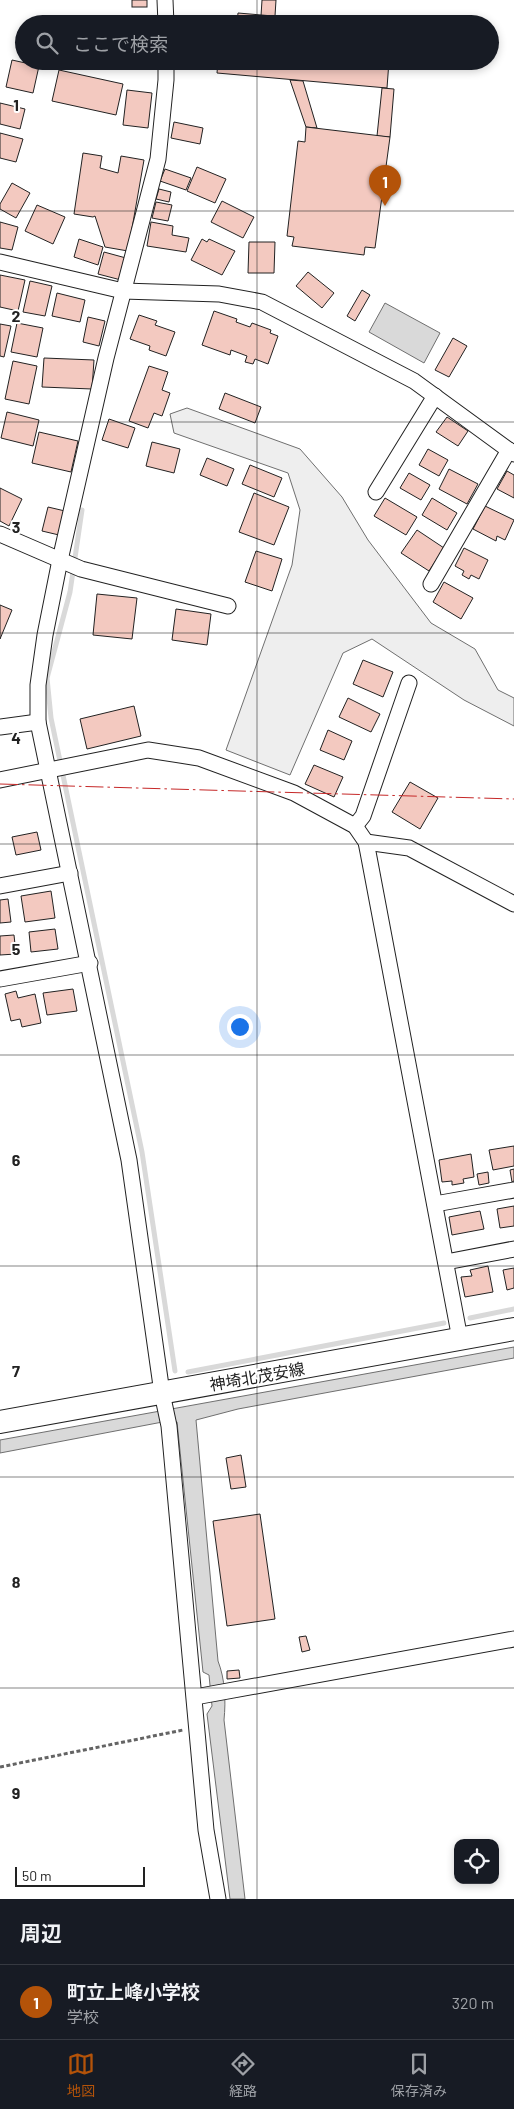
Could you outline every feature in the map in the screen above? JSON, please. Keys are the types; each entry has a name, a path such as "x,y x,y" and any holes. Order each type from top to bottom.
{"main road":[{"name":"神埼北茂安線","path":"0,1422 164,1400 514,1329"}],"street":[{"path":"165,0 166,15"},
{"path":"166,70 158,159 123,292 60,560 43,643 38,685 38,722 90,963 129,1160 169,1426 206,1830 218,1899"},
{"path":"0,262 123,292 218,294 262,302 414,381 511,452 431,584"},
{"path":"376,492 435,396"},
{"path":"0,534 81,568 228,606"},
{"path":"356,826 363,816 409,683"},
{"path":"0,727 38,722"},
{"path":"0,780 148,750 199,758 294,792 356,826 366,842 460,1339"},
{"path":"366,842 409,848 514,904"},
{"path":"0,886 70,873"},
{"path":"0,979 90,963"},
{"path":"435,1204 514,1190"},
{"path":"446,1262 514,1249"},
{"path":"194,1697 514,1639"}],"path":[{"path":"0,1767 196,1727"}],"shaded area":[{"path":"385,303 440,333 424,363 369,332"},
{"path":"187,408 300,449 342,497 368,540 431,623 475,649 498,690 514,698 514,726 464,700 372,639 343,653 290,775 226,750 292,565 300,510 288,473 174,433 170,414"},
{"path":"514,1347 514,1358 238,1409 196,1420 218,1661 224,1690 224,1720 245,1899 230,1899 207,1714 212,1706 209,1675 203,1672 177,1422 173,1420 0,1453 0,1440"}],"building":[{"path":"132,0 147,0 147,7 132,7"},
{"path":"262,0 276,0 275,15 261,15"},
{"path":"238,13 261,15 238,15"},
{"path":"12,60 15,61 15,70 38,70 33,93 6,87"},
{"path":"59,70 123,84 116,115 52,101"},
{"path":"217,70 388,70 387,88 217,73"},
{"path":"290,80 303,81 317,128 306,127"},
{"path":"382,88 394,89 390,137 377,136"},
{"path":"127,90 152,93 148,128 123,125"},
{"path":"0,103 25,109 20,129 0,124"},
{"path":"174,122 203,128 200,144 171,138"},
{"path":"306,127 390,137 375,248 365,247 364,255 292,246 294,237 287,236 298,141 305,142"},
{"path":"0,133 23,139 16,162 0,158"},
{"path":"83,153 102,156 100,168 118,173 121,156 144,160 128,251 105,247 95,216 74,214"},
{"path":"197,167 226,179 215,203 187,191"},
{"path":"165,169 191,178 186,190 160,181"},
{"path":"12,183 30,193 16,218 0,209 0,204"},
{"path":"159,189 171,192 169,202 156,199"},
{"path":"222,201 254,217 243,238 211,222"},
{"path":"156,202 172,205 168,221 152,218"},
{"path":"37,205 65,217 53,244 25,231"},
{"path":"0,222 18,227 12,250 0,248"},
{"path":"151,222 173,226 172,235 189,238 186,252 147,246"},
{"path":"79,239 103,247 98,265 74,257"},
{"path":"202,239 207,242 209,239 235,251 222,275 191,260"},
{"path":"249,242 275,242 274,273 248,273"},
{"path":"104,252 126,258 121,280 98,274"},
{"path":"308,272 334,293 322,308 296,286"},
{"path":"0,275 25,280 18,311 0,307"},
{"path":"30,281 52,286 45,316 23,312"},
{"path":"362,290 370,295 355,321 347,316"},
{"path":"57,293 85,300 80,322 52,316"},
{"path":"214,311 237,319 236,322 250,327 252,323 271,330 270,333 278,336 268,364 255,359 253,364 245,362 247,356 231,350 230,355 202,345"},
{"path":"139,315 157,321 155,325 175,332 166,356 149,350 150,346 130,339"},
{"path":"88,317 105,321 99,346 83,342"},
{"path":"17,323 43,328 37,357 11,352"},
{"path":"0,324 11,326 4,357 0,356"},
{"path":"453,338 467,346 449,377 435,370"},
{"path":"44,358 94,360 92,389 42,387"},
{"path":"13,361 37,366 29,404 5,399"},
{"path":"149,366 168,372 162,390 170,393 162,416 154,413 148,428 129,421"},
{"path":"225,393 261,407 255,423 219,409"},
{"path":"7,412 39,420 33,446 1,438"},
{"path":"447,417 468,431 458,446 436,432"},
{"path":"109,419 135,428 128,448 102,440"},
{"path":"39,432 78,441 71,472 32,463"},
{"path":"152,442 180,449 174,473 146,466"},
{"path":"428,449 448,460 439,476 419,465"},
{"path":"207,458 234,469 227,486 200,475"},
{"path":"250,465 282,478 274,497 242,484"},
{"path":"449,469 478,484 467,504 439,489"},
{"path":"507,471 514,475 514,498 497,489"},
{"path":"409,473 430,485 421,500 400,488"},
{"path":"0,488 22,499 9,526 0,521"},
{"path":"254,493 289,507 274,545 239,532"},
{"path":"385,498 417,517 406,535 374,516"},
{"path":"432,498 457,513 447,530 422,515"},
{"path":"485,506 514,520 505,540 497,536 496,541 473,529"},
{"path":"48,507 65,511 59,535 42,531"},
{"path":"417,530 444,548 429,571 401,553"},
{"path":"464,548 488,560 479,579 471,575 469,579 462,575 464,571 455,566"},
{"path":"256,551 282,559 272,591 245,582"},
{"path":"444,582 473,598 461,619 433,602"},
{"path":"97,594 137,598 132,639 93,635"},
{"path":"0,605 12,610 0,639"},
{"path":"176,609 211,614 207,645 172,640"},
{"path":"363,660 393,672 383,697 353,684"},
{"path":"348,698 380,714 371,732 339,717"},
{"path":"134,706 141,736 87,749 80,719"},
{"path":"328,730 352,741 344,760 320,750"},
{"path":"314,765 343,777 334,797 305,784"},
{"path":"410,782 438,798 420,829 392,812"},
{"path":"37,832 41,850 16,855 12,837"},
{"path":"51,891 55,918 25,922 21,896"},
{"path":"8,899 11,922 0,923 0,900"},
{"path":"55,929 58,949 31,952 29,932"},
{"path":"14,935 16,954 0,955 0,936"},
{"path":"73,989 77,1011 47,1015 43,993"},
{"path":"16,991 18,998 35,994 41,1023 22,1027 20,1019 11,1021 5,994"},
{"path":"514,1146 514,1166 493,1170 489,1150"},
{"path":"471,1154 474,1177 463,1179 464,1183 452,1185 452,1181 442,1182 439,1160"},
{"path":"514,1169 514,1181 512,1182 510,1170"},
{"path":"488,1172 489,1183 479,1185 477,1174"},
{"path":"514,1206 514,1226 500,1228 497,1209"},
{"path":"480,1211 484,1229 452,1235 449,1217"},
{"path":"488,1266 493,1292 465,1297 461,1277 472,1276 470,1270"},
{"path":"514,1268 514,1288 507,1290 503,1270"},
{"path":"241,1455 246,1487 231,1489 226,1458"},
{"path":"260,1514 275,1619 227,1626 213,1521"},
{"path":"306,1636 310,1650 302,1652 299,1637"},
{"path":"239,1670 240,1678 227,1679 227,1671"}],"waterway":[{"path":"82,510 70,592 47,678 51,718 142,1152 175,1371"},
{"path":"470,1318 514,1309"},
{"path":"188,1372 444,1323"}],"power":[{"path":"0,784 514,799"}],"place":[{"name":"町立上峰小学校","path":"385,206"}]}
